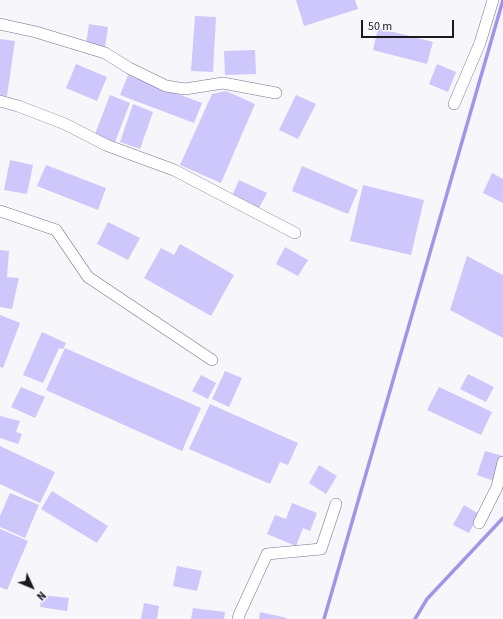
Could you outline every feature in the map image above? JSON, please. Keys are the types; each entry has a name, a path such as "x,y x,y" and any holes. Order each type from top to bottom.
{"street":[{"path":"454,104 480,43 493,0"},
{"path":"0,24 36,32 105,53 129,68 166,86 185,89 223,83 276,93"},
{"path":"0,101 18,106 65,124 106,145 174,170 295,233"},
{"path":"0,211 56,230 88,277 212,360"},
{"path":"479,522 497,486 503,462"},
{"path":"238,619 267,554 321,549 336,504"}],"building":[{"path":"296,0 355,0 358,9 304,26"},
{"path":"195,16 216,17 213,72 191,71"},
{"path":"89,24 108,27 105,47 86,44"},
{"path":"378,28 433,42 427,64 373,50"},
{"path":"0,39 15,41 7,96 0,95"},
{"path":"255,50 256,74 225,75 224,51"},
{"path":"76,64 107,77 97,101 66,88"},
{"path":"437,64 456,72 448,92 429,84"},
{"path":"128,75 202,103 194,123 120,95"},
{"path":"226,91 255,104 221,183 180,165 212,94"},
{"path":"110,95 130,103 115,142 95,134"},
{"path":"296,95 316,104 298,139 279,130"},
{"path":"133,104 153,112 140,149 120,142"},
{"path":"10,160 33,165 27,194 4,190"},
{"path":"46,165 106,188 98,210 37,186"},
{"path":"302,166 358,190 348,214 292,191"},
{"path":"492,173 503,179 503,203 483,193"},
{"path":"239,180 267,193 258,210 231,198"},
{"path":"363,185 424,200 411,255 350,241"},
{"path":"108,222 140,238 128,260 97,244"},
{"path":"180,244 234,275 211,316 144,278 161,248 174,255"},
{"path":"285,247 308,260 298,276 276,264"},
{"path":"0,250 9,251 7,277 19,278 12,309 0,307"},
{"path":"467,256 503,275 503,338 450,310"},
{"path":"0,315 20,323 3,368 0,367"},
{"path":"42,332 66,343 63,349 59,348 43,383 23,375"},
{"path":"65,348 201,408 182,451 46,390"},
{"path":"225,371 242,378 229,407 212,399"},
{"path":"468,374 494,387 486,402 460,389"},
{"path":"201,375 216,383 208,399 192,391"},
{"path":"21,387 45,397 35,418 11,407"},
{"path":"439,387 492,412 481,435 427,410"},
{"path":"210,404 298,443 288,465 280,462 270,484 189,449"},
{"path":"0,416 20,421 16,432 22,434 18,444 0,438"},
{"path":"0,446 55,472 40,503 0,484"},
{"path":"485,451 503,456 494,481 477,475"},
{"path":"319,465 337,476 326,494 309,483"},
{"path":"52,491 108,526 97,543 41,509"},
{"path":"10,493 39,505 25,538 0,527 0,516"},
{"path":"292,503 317,513 310,531 303,528 296,546 267,534 275,515 286,519"},
{"path":"464,505 479,514 469,533 453,525"},
{"path":"0,529 28,541 7,590 0,587"},
{"path":"177,566 202,571 197,591 173,586"},
{"path":"42,595 69,598 67,611 40,607"},
{"path":"144,603 159,606 157,619 141,619"},
{"path":"193,608 225,612 224,619 191,619"},
{"path":"260,612 287,618 287,619 259,619"}],"waterway":[{"path":"324,619 503,0"},
{"path":"415,619 427,599 503,518"}]}
